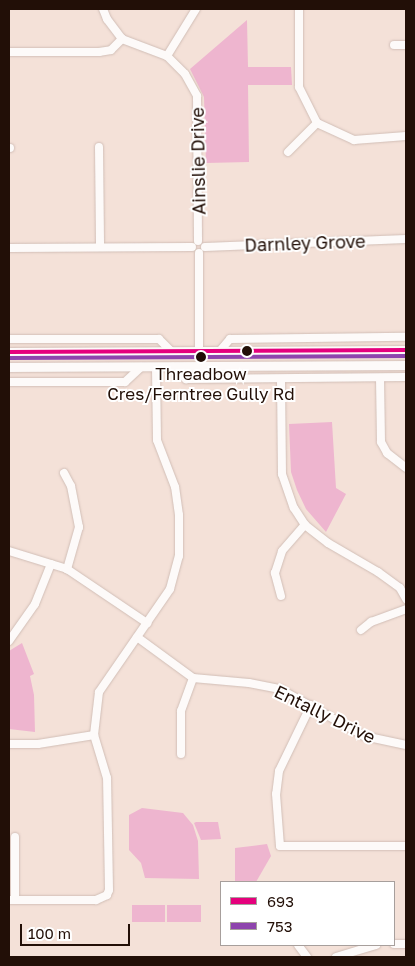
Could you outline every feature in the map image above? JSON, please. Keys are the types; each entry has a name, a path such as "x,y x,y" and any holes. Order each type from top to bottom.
{"main road":[{"path":"9,352 406,350"},
{"path":"199,352 199,367"},
{"path":"9,367 406,365"}],"street":[{"path":"9,52 99,52 111,50 122,39 107,19 103,9"},
{"path":"167,56 196,9"},
{"path":"299,9 299,87 316,124 354,140 406,136"},
{"name":"Ainslie Drive","path":"122,39 167,56 185,74 197,96 195,244"},
{"path":"394,45 406,44"},
{"path":"288,152 316,124"},
{"path":"99,147 100,247"},
{"name":"Darnley Grove","path":"202,250 406,239"},
{"path":"9,248 195,244 202,250 199,352"},
{"path":"219,352 230,339 406,337"},
{"path":"9,339 159,339 172,352"},
{"path":"9,382 124,382 141,367"},
{"path":"15,837 12,900 96,900 107,895 106,778 94,735 99,692 170,589 179,556 176,487 157,440 156,367"},
{"path":"173,367 186,379 281,380 406,377"},
{"path":"380,378 381,442 387,453 406,468"},
{"path":"281,380 282,474 287,492 305,525 328,543 378,572 400,588 406,599"},
{"path":"64,473 71,486 79,527 67,569"},
{"path":"281,596 275,573 282,551 305,525"},
{"path":"9,552 67,569 147,623"},
{"path":"9,641 35,604 51,564"},
{"path":"360,630 371,622 406,609"},
{"path":"137,636 193,678 180,711 181,754"},
{"name":"Entally Drive","path":"193,678 266,685 311,706 364,736 406,745"},
{"path":"311,706 279,771 276,794 280,846 406,846"},
{"path":"9,744 38,744 94,735"},
{"path":"299,946 307,957"},
{"path":"336,957 373,946"}],"shaded area":[{"path":"247,20 248,67 291,67 292,85 248,85 249,162 206,163 204,97 190,69"},
{"path":"332,422 336,488 346,494 326,532 306,509 297,490 291,472 289,424"},
{"path":"22,643 34,674 30,676 34,695 35,732 9,729 9,651"},
{"path":"142,808 183,813 193,825 198,841 199,879 145,878 141,863 129,850 129,815"},
{"path":"218,822 221,839 201,840 194,823"},
{"path":"267,844 271,856 257,881 235,881 235,848"},
{"path":"132,905 165,905 165,922 132,922"},
{"path":"167,905 201,905 201,922 167,922"}],"transit line":[{"name":"693","path":"9,352 406,350"},
{"name":"753","path":"9,358 406,356"}],"place":[{"name":"Threadbow Cres/Ferntree Gully Rd","path":"201,357"}]}
